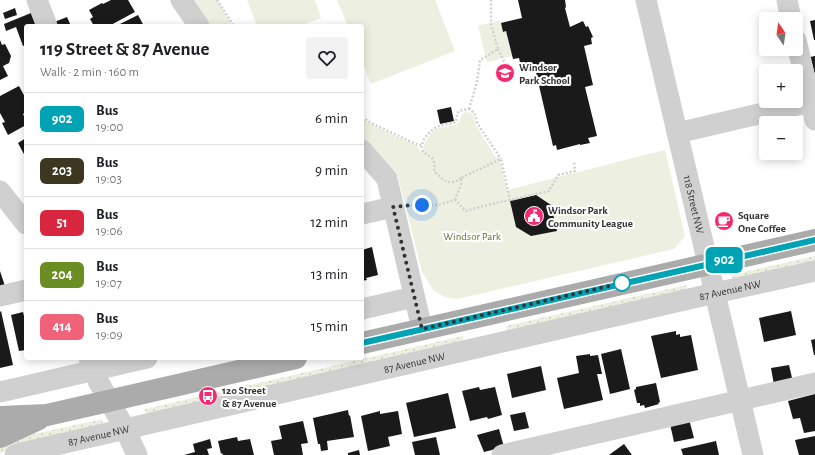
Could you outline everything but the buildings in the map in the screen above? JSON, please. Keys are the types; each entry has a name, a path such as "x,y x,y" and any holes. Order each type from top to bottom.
{"main road":[{"path":"364,343 815,240"},
{"path":"0,417 47,415 287,360"},
{"path":"0,437 47,415"}],"street":[{"path":"37,0 46,24"},
{"path":"182,0 198,24"},
{"name":"118 Street NW","path":"646,0 753,455"},
{"path":"787,0 790,12"},
{"path":"677,133 813,108 800,56"},
{"path":"364,152 387,179 422,329"},
{"path":"0,191 24,221"},
{"path":"364,214 393,207"},
{"name":"87 Avenue NW","path":"15,455 815,271"},
{"path":"0,296 24,290"},
{"path":"364,309 414,297"},
{"path":"0,392 92,364 129,360"},
{"path":"92,364 98,381 125,429 137,455"},
{"path":"502,455 815,383"}],"path":[{"path":"217,0 233,24"},
{"path":"491,0 492,24 498,49 512,78"},
{"path":"470,109 477,82 480,60 498,49"},
{"path":"470,109 462,110 457,113 456,122 438,126 425,138 422,145 422,150 432,157 434,162 434,171 448,183 457,181 501,159"},
{"path":"470,109 476,116 477,123 501,159 510,200"},
{"path":"364,118 418,145 422,145"},
{"path":"454,200 466,211 549,191 558,175 576,171 574,162"},
{"path":"393,207 438,205 454,200 461,184 461,178"}],"green space":[{"path":"193,0 217,0 232,24 210,24"},
{"path":"247,0 315,0 321,18 304,24 256,24"},
{"path":"337,0 435,0 455,51 371,84 364,67 364,24 347,24"},
{"path":"500,20 503,32 506,31 512,56 487,62 478,26"},
{"name":"Windsor Park","path":"466,112 470,113 474,117 475,124 496,158 499,156 507,190 665,150 685,236 674,249 457,299 445,297 433,290 422,272 398,177 364,140 364,120 417,146 422,152 429,135 432,132 441,127 457,124 462,115"},
{"path":"815,256 815,262 733,281 731,275"},
{"path":"686,285 687,291 507,332 506,326"},
{"path":"463,336 464,342 146,414 145,409 358,360 364,360 364,359"},
{"path":"102,419 103,425 15,447 0,454 0,447 25,436"}],"bus line":[{"name":"902","path":"364,343 815,240"}],"place":[{"name":"Windsor Park School","path":"505,73"},
{"name":"Windsor Park Community League","path":"534,216"},
{"name":"Square One Coffee","path":"724,221"},
{"name":"120 Street & 87 Avenue","path":"208,396"}],"route":[{"path":"422,205 393,207 422,329 622,283"}]}
